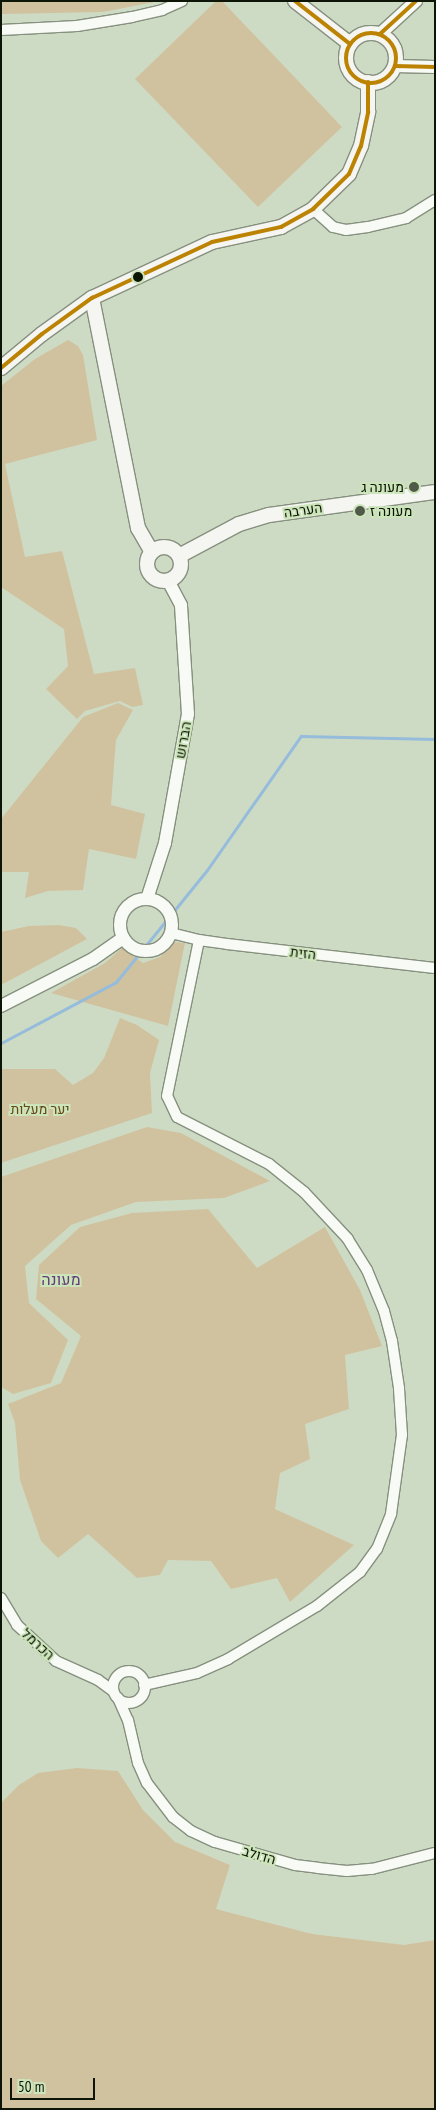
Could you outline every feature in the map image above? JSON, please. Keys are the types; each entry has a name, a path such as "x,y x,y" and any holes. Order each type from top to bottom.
{"main road":[{"path":"296,1 350,44"},
{"path":"363,34 380,34 392,44 395,51 395,66 392,72 381,80 368,82 360,80 349,68 347,52 350,44 363,34"},
{"path":"1,368 42,334 92,298 212,242 281,226 313,210 350,174 361,146 368,112 368,82"},
{"path":"92,298 138,528 152,552"},
{"name":"הערבה","path":"179,556 239,524 269,515 435,492"},
{"path":"164,547 170,548 179,556 180,569 178,574 168,581 156,580 148,571 147,562 152,552 164,547"}],"street":[{"path":"1,30 77,26 162,10 182,1"},
{"path":"380,34 416,1"},
{"path":"395,66 435,68"},
{"path":"313,210 333,228 346,230 368,228 406,218 435,200"},
{"name":"הברוש","path":"147,899 165,843 188,714 181,606 168,581"},
{"path":"147,899 158,902 165,908 170,915 172,933 165,944 148,952 139,951 129,945 123,938 121,920 124,912 130,905 147,899"},
{"name":"הזית","path":"172,933 199,940 435,968"},
{"path":"1,1006 93,959 123,938"},
{"path":"144,1684 197,1673 228,1658 317,1606 360,1572 377,1549 391,1514 402,1435 399,1388 392,1341 384,1311 367,1270 348,1239 304,1192 269,1164 176,1116 167,1096 199,940"},
{"name":"הכרמל","path":"1,1598 16,1624 56,1661 116,1695"},
{"path":"128,1671 139,1675 144,1684 140,1698 131,1703 116,1695 113,1685 118,1675 128,1671"},
{"name":"הדולב","path":"116,1695 128,1720 133,1745 146,1783 159,1801 179,1822 215,1842 295,1864 346,1871 372,1869 435,1853"},
{"name":"הדולב","path":"133,1745 132,1716 140,1698"}],"green space":[{"path":"1,1 160,1 103,12 1,14"},
{"path":"216,1 222,1 342,127 258,207 135,79"},
{"path":"68,340 78,346 83,355 97,440 5,464 25,557 62,551 94,674 135,668 143,705 132,707 120,701 85,711 77,719 46,689 68,666 64,629 1,587 1,386 35,359"},
{"path":"118,703 133,710 116,740 111,805 145,814 136,859 89,849 83,890 48,891 25,898 29,872 1,872 1,819 83,717"},
{"path":"59,925 76,928 87,939 1,985 1,932 29,926"},
{"path":"174,942 185,943 168,1026 51,993 105,963 122,948 143,963 160,957"},
{"name":"יער מעלות","path":"120,1018 137,1025 159,1040 150,1073 152,1113 1,1163 1,1069 55,1069 73,1085 93,1073 104,1058"},
{"path":"147,1127 181,1133 270,1181 224,1198 136,1202 71,1225 25,1266 29,1303 68,1340 51,1383 13,1394 1,1387 1,1177"},
{"path":"208,1209 257,1268 325,1227 360,1290 382,1346 345,1355 349,1409 305,1424 310,1459 280,1473 275,1509 354,1545 290,1602 277,1578 231,1589 211,1561 168,1560 160,1575 137,1578 88,1534 58,1558 41,1541 20,1480 15,1423 8,1404 61,1383 81,1336 36,1299 39,1265 80,1227 132,1213"},
{"path":"77,1768 118,1771 143,1810 175,1842 230,1865 216,1909 312,1934 404,1945 435,1940 435,2109 1,2109 1,1803 19,1785 38,1773"}],"waterway":[{"path":"1,1043 116,982 207,870 301,736 435,739"}],"transit line":[{"path":"295,1 350,44"},
{"path":"380,34 416,1"},
{"path":"371,33 385,37 392,44 396,58 392,72 385,79 371,83 357,79 350,72 346,58 350,44 357,37 371,33"},
{"path":"395,66 435,67"},
{"path":"1,368 42,334 92,298 212,242 281,227 313,209 349,174 361,146 368,112 368,82"}],"place":[{"name":"מעונה ג","path":"414,487"},
{"name":"מעונה ז","path":"360,511"}],"district":[{"name":"מעונה","path":"61,1279"}]}
